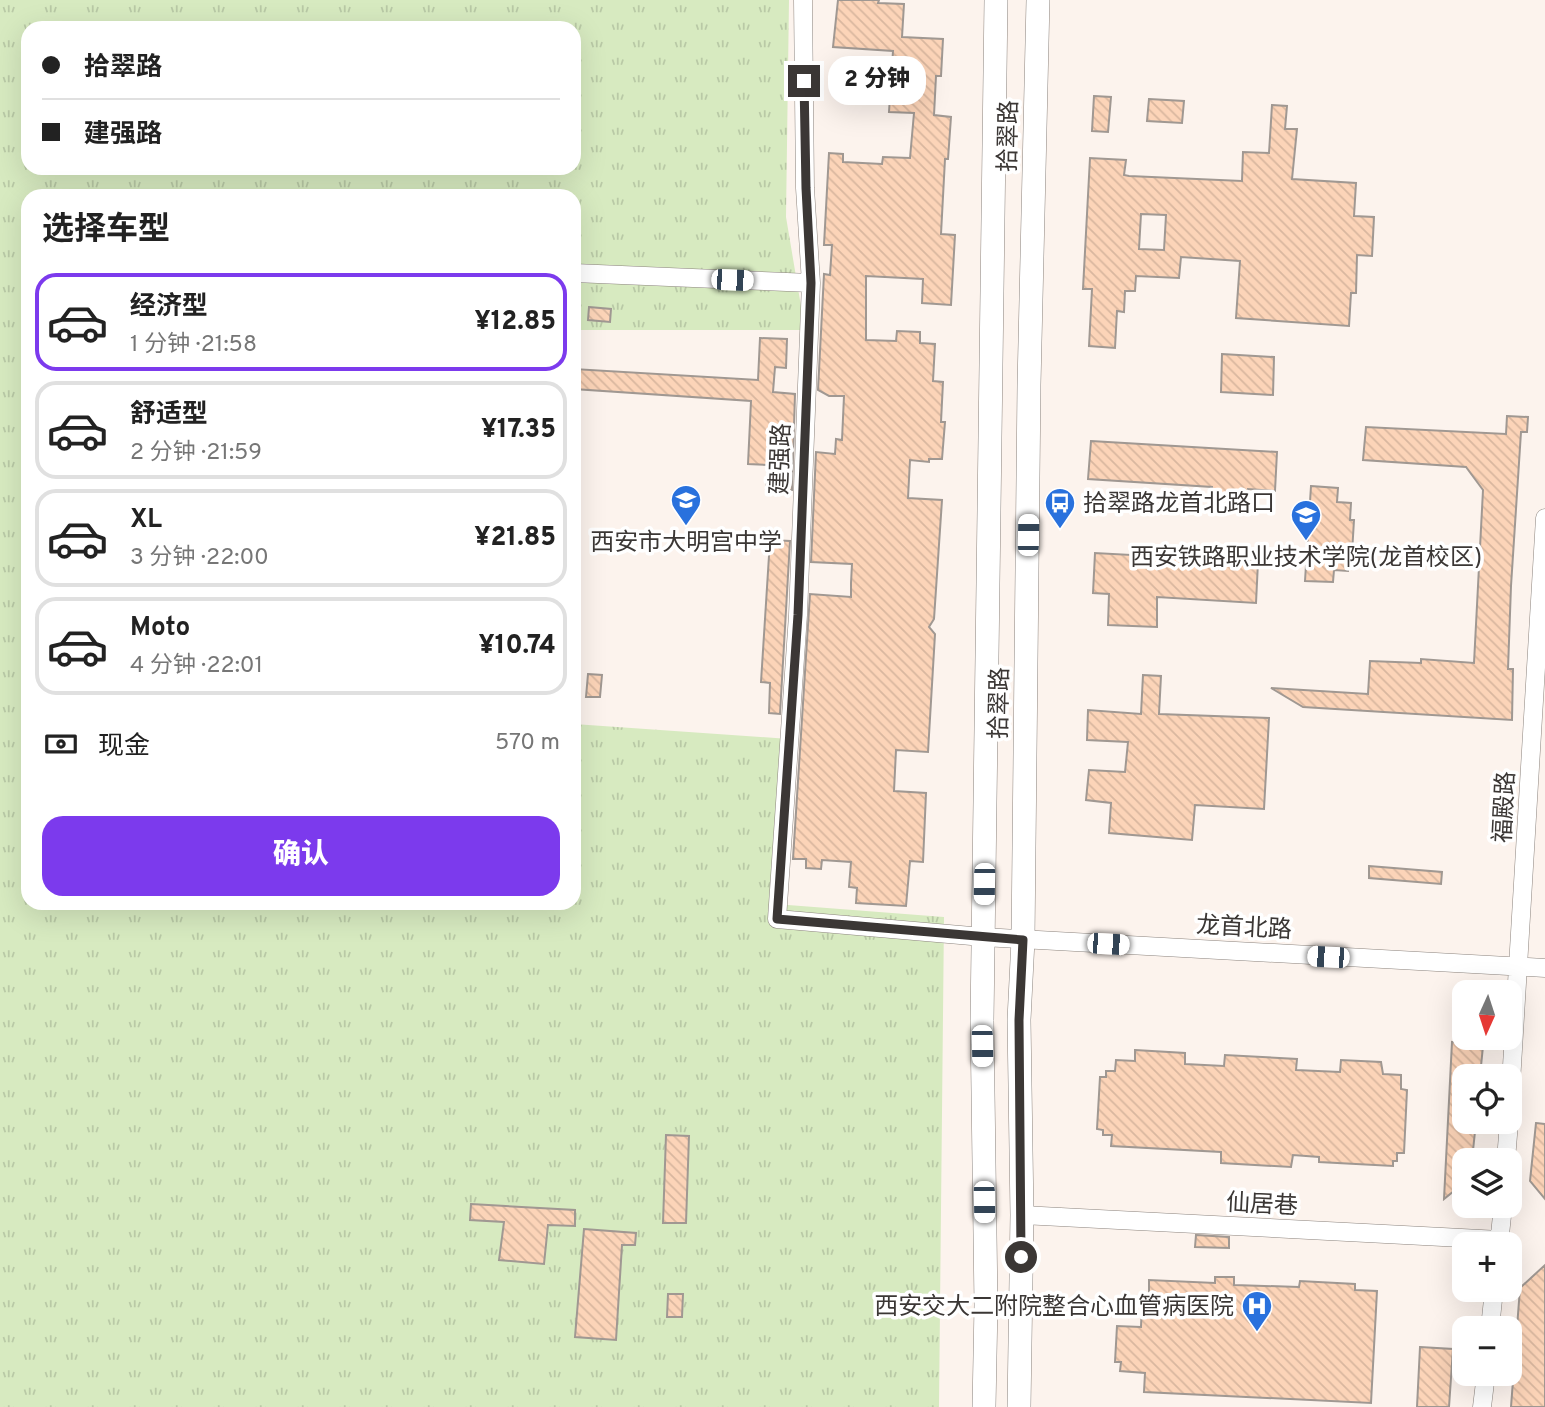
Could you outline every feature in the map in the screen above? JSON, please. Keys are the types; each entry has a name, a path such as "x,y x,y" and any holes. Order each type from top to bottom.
{"main road":[{"name":"拾翠路","path":"984,1407 983,937 996,0"},
{"name":"拾翠路","path":"1019,1407 1022,1215 1019,1020 1023,940 1029,372 1038,0"}],"street":[{"name":"建强路","path":"777,919 798,615 811,283 806,188 803,0"},
{"path":"581,273 811,283"},
{"name":"福殿路","path":"1513,1064 1545,518"},
{"name":"龙首北路","path":"777,919 1023,940 1545,968"},
{"name":"仙居巷","path":"1022,1215 1452,1239"},
{"path":"1482,1407 1485,1386"}],"green space":[{"path":"0,0 789,0 786,217 805,330 581,330 581,189 21,189 21,910 581,910 581,724 789,739 775,904 944,917 939,1407 0,1407"}],"building":[{"path":"838,0 879,0 878,3 904,4 902,37 943,39 941,76 936,76 934,115 951,117 948,159 945,159 941,234 955,235 951,305 922,303 923,279 866,276 866,340 896,341 897,331 920,332 920,343 935,344 933,381 943,382 941,422 945,422 942,459 929,459 929,462 910,460 908,498 942,500 934,619 929,627 935,634 928,752 896,750 894,791 926,793 923,862 910,861 906,906 856,903 857,888 849,887 851,862 822,860 821,869 806,868 806,859 793,859 810,594 851,597 852,564 811,562 816,452 835,454 836,439 842,440 844,396 829,396 818,390 824,274 830,275 832,245 824,245 829,153 843,154 843,162 882,164 883,157 910,158 914,113 889,112 893,51 833,47"},
{"path":"1094,96 1111,97 1108,132 1092,131"},
{"path":"1149,99 1184,101 1182,123 1147,121"},
{"path":"1272,105 1287,106 1285,129 1297,129 1292,179 1356,183 1354,216 1374,217 1372,256 1357,255 1356,293 1351,293 1349,326 1236,318 1240,261 1181,257 1179,278 1136,276 1135,291 1125,291 1124,312 1117,311 1115,348 1089,346 1092,289 1083,289 1090,158 1126,160 1124,175 1129,176 1242,181 1243,152 1269,153","holes":["1141,214 1166,215 1164,250 1139,249"]},
{"path":"589,307 611,309 610,322 588,320"},
{"path":"760,338 787,339 786,368 775,367 773,392 795,394 792,490 766,489 768,465 748,464 751,401 581,389 581,369 758,380"},
{"path":"1222,354 1274,357 1273,395 1221,392"},
{"path":"1507,416 1528,417 1527,432 1521,432 1511,586 1508,669 1513,669 1512,720 1303,707 1271,688 1368,694 1370,661 1421,663 1421,659 1474,663 1483,490 1466,467 1363,460 1366,427 1506,434"},
{"path":"1091,441 1277,452 1275,491 1248,489 1248,495 1212,493 1212,487 1088,479"},
{"path":"1311,486 1338,488 1337,502 1351,503 1350,520 1354,520 1348,571 1334,570 1333,582 1305,581"},
{"path":"770,540 790,541 780,714 769,713 770,683 761,682"},
{"path":"1187,547 1201,548 1201,558 1258,562 1256,603 1157,597 1157,627 1108,625 1109,594 1093,593 1095,553 1187,558"},
{"path":"588,674 602,675 600,697 586,697"},
{"path":"1143,675 1161,676 1159,714 1269,718 1264,809 1195,805 1192,840 1109,833 1111,803 1086,800 1089,770 1125,772 1128,742 1087,740 1088,710 1141,714"},
{"path":"1369,866 1442,872 1441,884 1369,878"},
{"path":"1452,1042 1452,1050 1483,1050 1481,1064 1452,1064 1452,1134 1475,1134 1473,1148 1452,1148 1452,1193 1444,1199"},
{"path":"1135,1050 1185,1053 1185,1064 1224,1066 1225,1055 1297,1059 1296,1070 1340,1072 1341,1060 1381,1062 1383,1074 1401,1075 1401,1089 1407,1090 1404,1153 1397,1153 1397,1161 1393,1161 1393,1166 1319,1162 1319,1157 1293,1155 1291,1167 1221,1163 1221,1152 1111,1146 1112,1135 1103,1135 1103,1130 1097,1129 1100,1077 1106,1077 1106,1071 1115,1071 1116,1060 1135,1061"},
{"path":"1536,1123 1545,1124 1545,1199 1530,1181"},
{"path":"666,1135 689,1136 686,1223 663,1223"},
{"path":"471,1204 575,1210 575,1226 548,1225 544,1264 499,1260 504,1222 470,1220"},
{"path":"584,1229 636,1233 635,1245 622,1245 616,1340 575,1337"},
{"path":"1196,1235 1229,1237 1229,1248 1195,1247"},
{"path":"1545,1265 1545,1407 1511,1407 1513,1386 1522,1386 1522,1316 1518,1316 1519,1302 1522,1302 1522,1286"},
{"path":"1215,1277 1234,1277 1234,1285 1299,1287 1300,1281 1355,1284 1355,1290 1377,1291 1371,1403 1144,1392 1145,1373 1120,1371 1121,1362 1115,1362 1117,1326 1141,1327 1142,1302 1149,1302 1149,1280 1215,1283"},
{"path":"668,1294 683,1294 682,1317 667,1317"},
{"path":"1420,1347 1452,1349 1449,1407 1417,1407"}],"place":[{"name":"西安市大明宫中学","path":"686,527"},
{"name":"拾翠路龙首北路口","path":"1060,530"},
{"name":"西安铁路职业技术学院(龙首校区)","path":"1306,542"},
{"name":"西安交大二附院整合心血管病医院","path":"1257,1333"}],"route":[{"path":"804,81 811,283 798,615 777,919 1023,940 1019,1020 1021,1257"}]}
